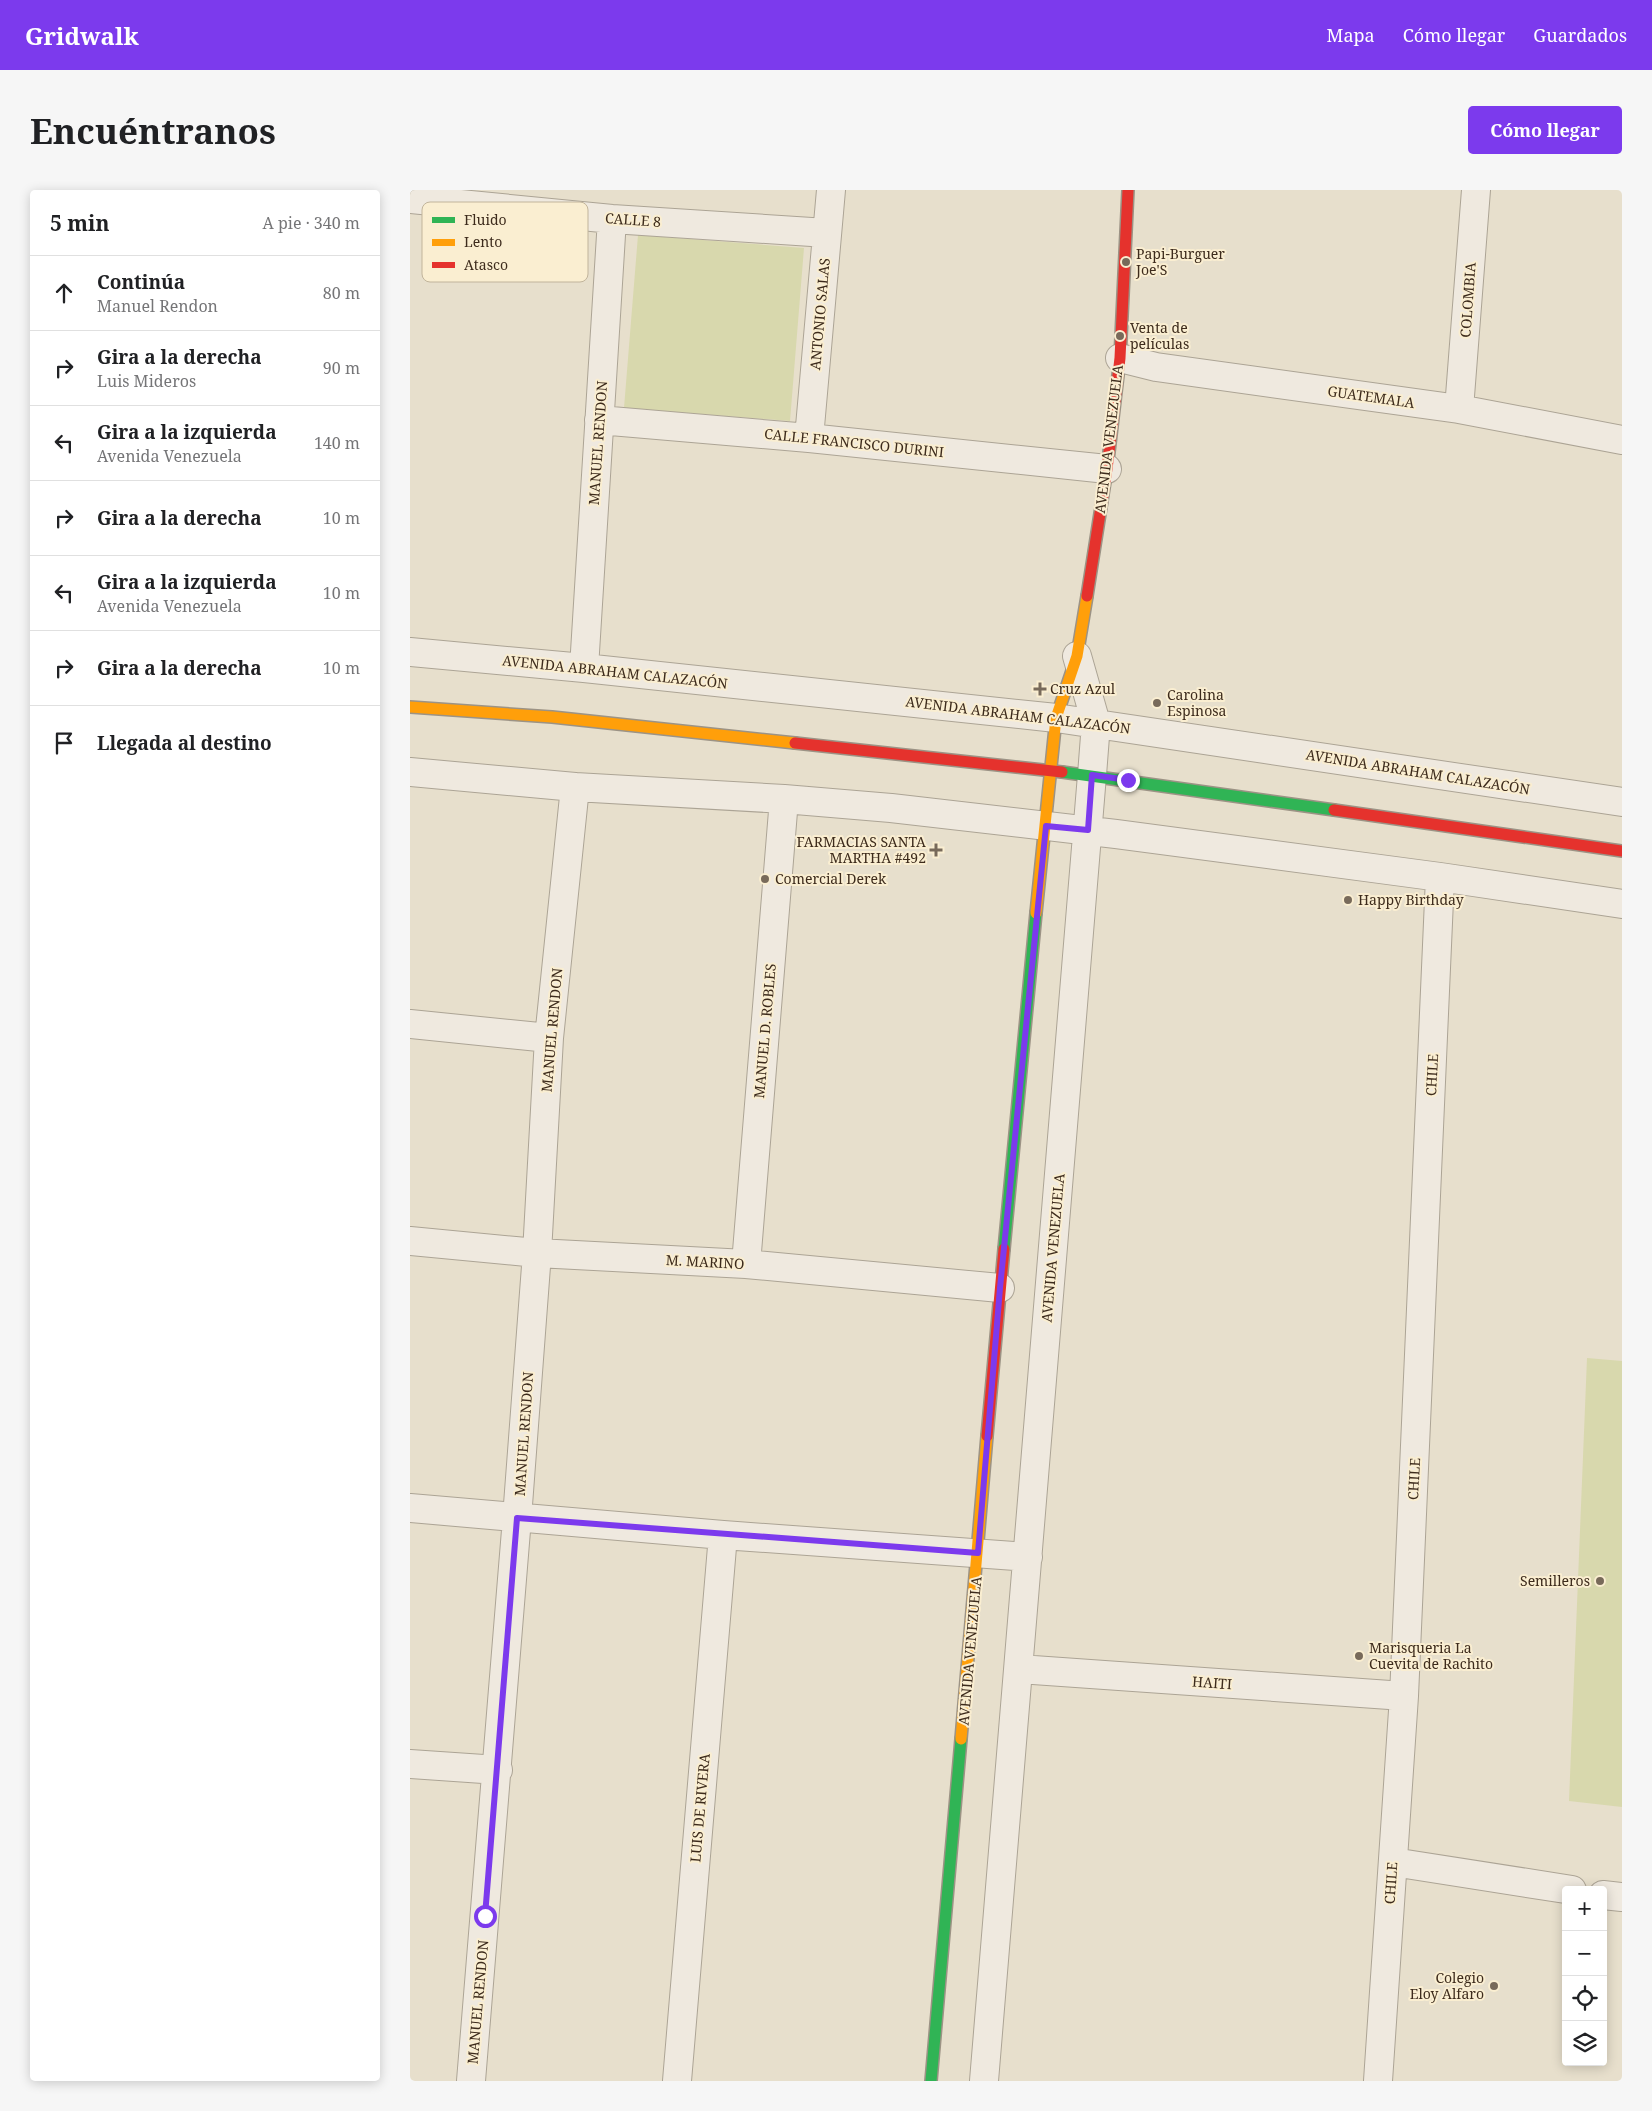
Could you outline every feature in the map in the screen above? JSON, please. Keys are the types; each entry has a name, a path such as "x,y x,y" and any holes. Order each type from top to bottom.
{"street":[{"name":"ANTONIO SALAS","path":"809,438 831,190"},
{"name":"AVENIDA VENEZUELA","path":"931,2081 1000,1288 1050,770 1056,718 1077,656 1108,469 1120,358 1128,190"},
{"name":"COLOMBIA","path":"1459,409 1476,190"},
{"name":"CALLE 8","path":"410,199 440,202"},
{"name":"CALLE 8","path":"588,217 827,233"},
{"name":"MANUEL RENDON","path":"584,668 612,219"},
{"name":"GUATEMALA","path":"1120,358 1156,367 1459,409 1622,440"},
{"name":"CALLE FRANCISCO DURINI","path":"599,420 809,438 1108,469"},
{"name":"AVENIDA ABRAHAM CALAZACÓN","path":"410,652 584,668 1056,718 1622,802"},
{"name":"AVENIDA VENEZUELA","path":"984,2081 1096,723 1077,656"},
{"path":"410,706 552,717 1092,775 1622,852"},
{"path":"410,772 575,787 784,799 892,808 1088,830 1440,877 1622,904"},
{"name":"MANUEL RENDON","path":"471,2081 498,1770 537,1253 549,1038 575,787"},
{"name":"MANUEL D. ROBLES","path":"746,1264 784,799"},
{"name":"CHILE","path":"1378,2081 1404,1696 1440,877"},
{"path":"410,1024 549,1038"},
{"name":"M. MARINO","path":"410,1241 537,1253 746,1264 1000,1288"},
{"path":"410,1508 517,1518 1028,1557"},
{"name":"LUIS DE RIVERA","path":"677,2081 723,1534"},
{"name":"HAITI","path":"1019,1669 1404,1696"},
{"path":"410,1764 498,1770"},
{"path":"1393,1862 1562,1888"},
{"path":"1607,1895 1622,1898"}],"green space":[{"path":"638,235 804,248 790,421 624,408"},
{"name":"Semilleros","path":"1587,1358 1622,1361 1622,1807 1569,1801"}],"traffic: fast":[{"path":"1062,772 1334,810"},
{"path":"1004,1249 1036,913"},
{"path":"931,2081 961,1739"}],"traffic: slow":[{"path":"1036,913 1056,718 1077,656 1087,596"},
{"path":"410,707 552,717 795,743"},
{"path":"961,1739 987,1436"}],"traffic: jam":[{"path":"1087,596 1107,469 1120,358 1128,190"},
{"path":"795,743 1062,772"},
{"path":"1334,810 1622,851"},
{"path":"987,1436 1004,1249"}],"place":[{"name":"Papi-Burguer Joe'S","path":"1126,262"},
{"name":"Venta de películas","path":"1120,336"},
{"name":"Cruz Azul","path":"1040,689"},
{"name":"Carolina Espinosa","path":"1157,703"},
{"name":"FARMACIAS SANTA MARTHA #492","path":"936,850"},
{"name":"Comercial Derek","path":"765,879"},
{"name":"Happy Birthday","path":"1348,900"},
{"name":"Semilleros","path":"1600,1581"},
{"name":"Marisqueria La Cuevita de Rachito","path":"1359,1656"},
{"name":"Colegio Eloy Alfaro","path":"1494,1986"}],"route":[{"path":"485,1916 517,1518 978,1553 1000,1288 1046,826 1088,830 1092,775 1128,780"}]}
